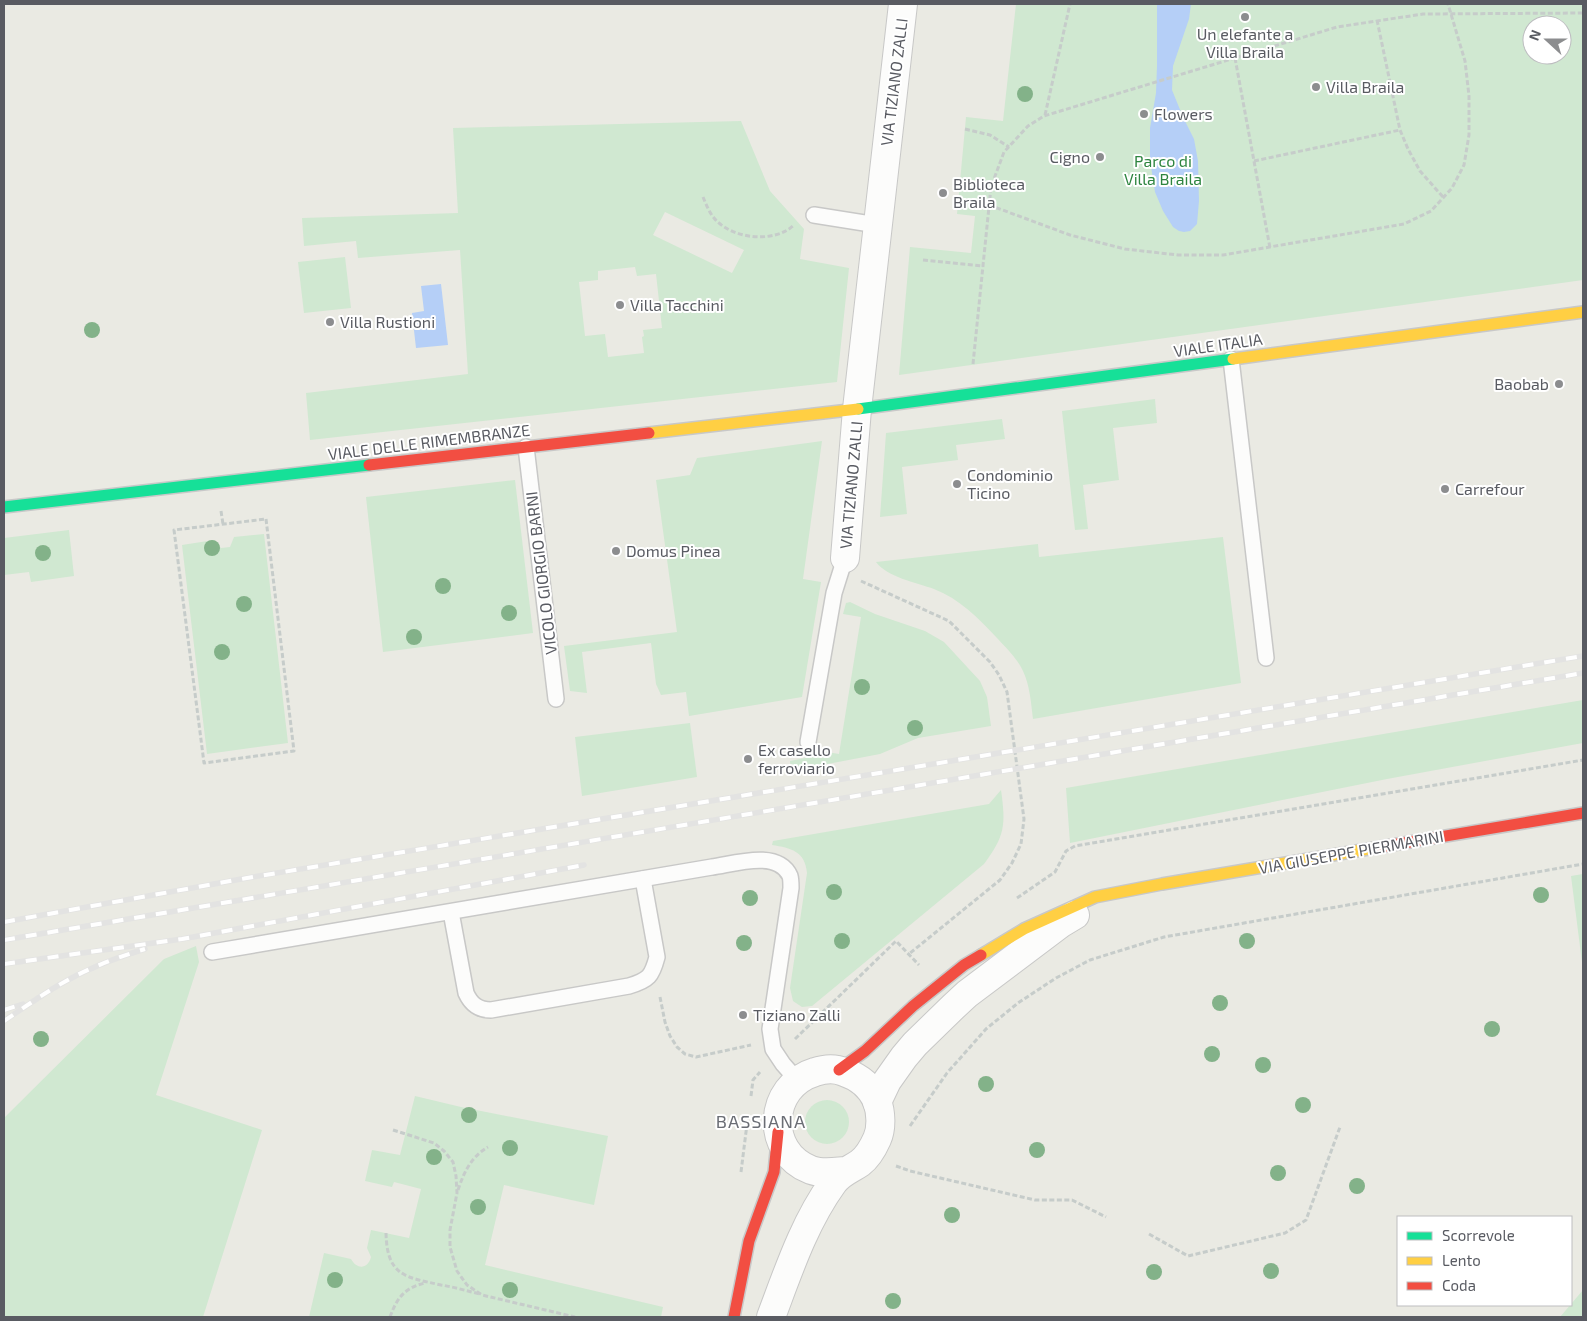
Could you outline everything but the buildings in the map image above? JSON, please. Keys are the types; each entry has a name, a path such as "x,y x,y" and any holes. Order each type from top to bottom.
{"street":[{"name":"VIA TIZIANO ZALLI","path":"844,558 857,409 903,4"},
{"name":"VIALE ITALIA","path":"857,409 1583,312"},
{"name":"VIALE DELLE RIMEMBRANZE","path":"4,507 857,409"},
{"name":"VIA GIUSEPPE PIERMARINI","path":"839,1070 865,1051 913,1006 964,965 1024,929 1095,898 1181,880 1583,813"},
{"name":"VIA GIUSEPPE PIERMARINI","path":"877,1102 887,1080 910,1050 967,994 1060,924 1118,892"},
{"path":"734,1317 749,1241 774,1172 777,1152 777,1115 782,1099 792,1085 806,1074 822,1070 839,1070 855,1076 868,1087 877,1102 881,1118 879,1135 872,1151 860,1163 844,1171 834,1180 816,1209 794,1257 771,1317"},
{"path":"778,1132 785,1148 796,1161 811,1170 828,1173 844,1171"}],"lane":[{"path":"814,215 877,225"},
{"path":"1231,360 1266,658"},
{"name":"VICOLO GIORGIO BARNI","path":"526,447 556,699"},
{"path":"808,742 834,593 844,558"},
{"path":"212,952 643,879 759,860 771,860 781,865 790,876 791,888 770,1029 774,1049 783,1064 798,1081"},
{"path":"451,912 466,993 469,1001 476,1007 484,1010 630,986 648,979 654,970 657,957 643,879"}],"path":[{"path":"1044,116 1070,4"},
{"path":"989,205 1070,235 1125,249 1178,255 1223,255 1404,224 1431,211 1452,188 1464,165 1469,135 1469,96 1465,61 1448,4"},
{"path":"970,395 991,187 1004,152 1028,126 1044,116 1337,27 1423,14 1583,13"},
{"path":"1377,20 1400,130 1420,171 1444,197"},
{"path":"1236,58 1270,248"},
{"path":"965,129 990,135 1009,146"},
{"path":"1254,161 1400,130"},
{"path":"703,197 706,207 714,219 730,230 744,234 776,235 783,233 801,218 814,215"},
{"path":"924,260 983,266"},
{"path":"266,519 294,751 204,763 174,530 223,524 266,519"},
{"name":"VIA TIZIANO ZALLI","path":"844,558 848,568 857,579 940,616 957,628 990,662 1007,692 1024,818 1021,844 1012,863 1000,880 909,954"},
{"path":"1012,901 1055,872 1066,851 1075,846 1583,760"},
{"path":"905,1133 947,1073 986,1028 1018,1003 1056,978 1090,960 1164,937 1583,865"},
{"path":"648,979 656,988 661,999 665,1022 670,1036 677,1047 685,1054 696,1057 752,1045 760,1040 770,1029"},
{"path":"1149,1234 1188,1256 1285,1233 1306,1220 1340,1127"},
{"path":"393,1130 434,1143 444,1150 452,1162 456,1176 457,1192"},
{"path":"482,1295 467,1285 457,1271 452,1259 450,1230 457,1192 464,1173 471,1161 480,1152 488,1148"},
{"path":"867,1156 910,1171 1035,1200 1072,1200 1106,1217"},
{"path":"386,1233 386,1248 389,1259 396,1269 416,1280 575,1317"},
{"path":"390,1317 403,1293 416,1285 428,1283"}],"green space":[{"name":"Parco di Villa Braila","path":"1016,4 1583,4 1583,280 899,375 910,247 971,253 975,216 957,214 966,117 1003,121"},
{"path":"741,121 770,191 804,229 800,259 849,268 837,382 310,440 306,393 468,374 460,250 358,258 356,241 304,246 302,218 458,213 453,128","holes":["665,212 744,250 732,273 653,235","635,267 637,276 656,274 662,328 643,330 644,353 608,357 605,334 585,336 579,282 598,280 598,271"]},
{"path":"345,257 351,308 304,313 298,262"},
{"path":"1155,399 1157,423 1113,428 1119,480 1083,485 1088,529 1075,530 1062,411"},
{"path":"1002,419 1005,439 956,445 958,460 902,467 907,514 880,517 886,433"},
{"path":"822,441 803,579 821,582 802,697 689,716 686,692 661,695 656,684 651,643 582,652 587,693 570,691 564,646 677,632 656,480 690,475 697,458"},
{"path":"515,480 533,633 383,652 366,497"},
{"path":"69,530 74,576 31,582 29,572 4,575 4,538"},
{"path":"264,534 288,743 207,754 182,545 214,540 221,548 230,547 234,537"},
{"path":"1223,537 1241,683 1033,719 1029,689 1021,666 983,623 952,598 934,589 895,576 887,572 876,562 1038,544 1039,557"},
{"path":"850,602 875,614 925,631 944,642 980,681 987,697 991,726 918,738 880,754 791,771 790,761 820,755 821,751 839,754 861,617 843,614 846,603"},
{"path":"1583,700 1583,743 1387,779 1070,843 1066,788"},
{"path":"690,723 697,777 582,796 575,737"},
{"path":"1001,790 1002,830 996,846 984,864 812,1006 802,1007 793,1001 790,988 807,873 806,866 800,855 791,849 772,845 773,841 989,804"},
{"path":"1583,874 1583,970 1571,876"},
{"path":"196,946 199,962 156,1095 262,1130 203,1317 4,1317 4,1118 164,959"},
{"path":"415,1096 608,1136 594,1205 504,1185 485,1265 663,1307 661,1317 309,1317 324,1253 351,1259 353,1263 362,1267 370,1261 371,1257 367,1248 371,1230 409,1238 421,1189 394,1182 392,1187 365,1181 372,1150 400,1155"},
{"path":"823,1100 831,1100 843,1106 849,1122 843,1138 831,1144 823,1144 811,1138 805,1126 805,1118 811,1106"},
{"path":"1583,1290 1583,1317 1560,1317 1569,1306 1572,1306 1572,1303"}],"water":[{"path":"1157,4 1191,4 1189,19 1173,66 1172,90 1194,139 1198,161 1199,201 1197,224 1190,231 1184,232 1173,227 1163,211 1155,192 1150,160 1150,128 1156,93"},
{"path":"441,284 448,345 416,348 412,313 424,311 421,286"}],"railway":[{"path":"4,922 247,878 1583,656"},
{"path":"4,940 1583,673"},
{"path":"4,964 182,939 584,865"},
{"path":"4,1021 52,989 80,974 112,960 145,949"},
{"path":"4,1010 23,1004"}],"traffic: fast":[{"path":"858,409 1233,359"},
{"path":"4,507 369,465"}],"traffic: slow":[{"path":"1233,359 1583,312"},
{"path":"649,433 858,409"},
{"path":"981,955 1024,929 1095,897 1380,847"}],"traffic: jam":[{"path":"369,465 649,433"},
{"path":"1380,847 1583,813"},
{"path":"839,1070 865,1051 913,1006 964,965 981,955"},
{"path":"734,1317 749,1241 774,1172 778,1132"}],"place":[{"name":"Un elefante a Villa Braila","path":"1245,17"},
{"name":"Villa Braila","path":"1316,87"},
{"name":"Flowers","path":"1144,114"},
{"name":"Cigno","path":"1100,157"},
{"name":"Biblioteca Braila","path":"943,193"},
{"name":"Villa Tacchini","path":"620,305"},
{"name":"Villa Rustioni","path":"330,322"},
{"name":"Baobab","path":"1559,384"},
{"name":"Condominio Ticino","path":"957,484"},
{"name":"Carrefour","path":"1445,489"},
{"name":"Domus Pinea","path":"616,551"},
{"name":"Ex casello ferroviario","path":"748,759"},
{"name":"Tiziano Zalli","path":"743,1015"}],"district":[{"name":"BASSIANA","path":"761,1122"}]}
